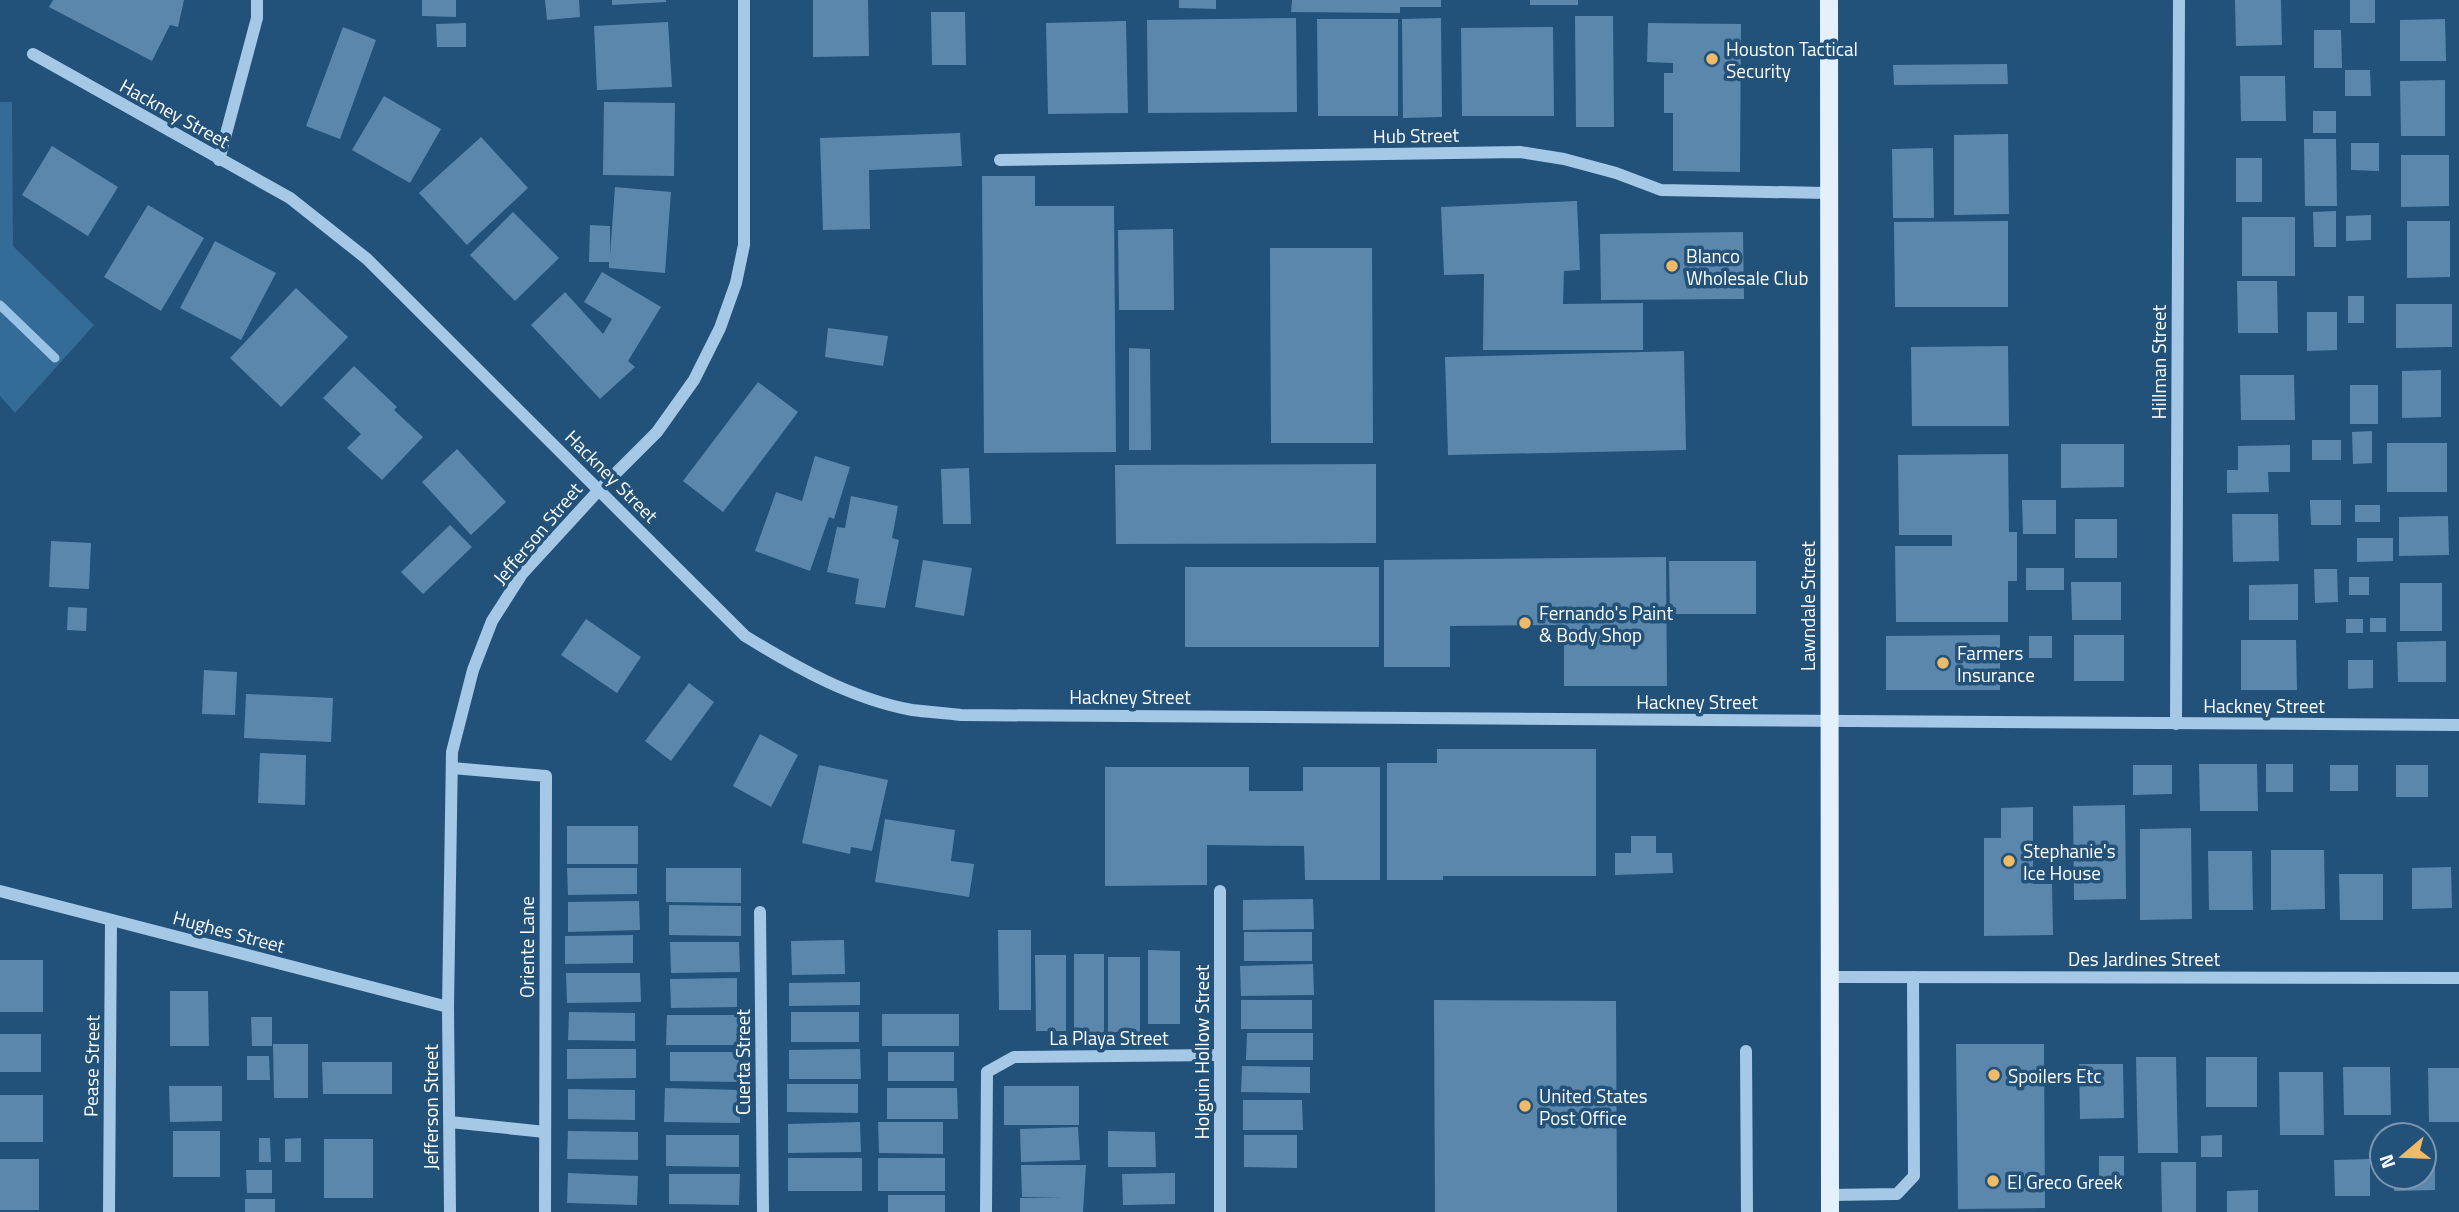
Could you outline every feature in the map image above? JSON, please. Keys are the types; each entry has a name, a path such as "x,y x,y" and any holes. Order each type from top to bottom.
{"main road":[{"name":"Lawndale Street","path":"1829,0 1830,1204"}],"street":[{"path":"219,160 257,18 257,0"},
{"name":"Jefferson Street","path":"450,1212 452,752 472,670 492,621 522,574 657,432 694,380 720,328 736,284 744,245 744,0"},
{"name":"Hillman Street","path":"2176,724 2179,0"},
{"name":"Hackney Street","path":"33,54 290,198 367,259 746,636 797,668 858,695 911,709 961,715 2459,724"},
{"name":"Hub Street","path":"1000,160 1520,152 1564,159 1616,173 1661,190 1828,193"},
{"name":"Oriente Lane","path":"452,768 546,776 545,1212"},
{"name":"Hughes Street","path":"0,891 449,1007"},
{"name":"Holguin Hollow Street","path":"1220,891 1220,1212"},
{"name":"Cuerta Street","path":"760,912 763,1212"},
{"name":"Pease Street","path":"108,1212 111,920"},
{"path":"1830,1204 1896,1194 1914,1176 1913,977"},
{"name":"Des Jardines Street","path":"1829,978 2459,978"},
{"path":"1746,1051 1747,1212"},
{"name":"La Playa Street","path":"986,1212 986,1072 1014,1056 1220,1055"},
{"path":"450,1122 545,1132"}],"shaded area":[{"path":"0,102 12,102 13,246 94,325 15,413 0,396"}],"building":[{"path":"53,0 184,0 178,27 170,25 152,61 49,7"},
{"path":"422,0 456,0 456,17 422,16"},
{"path":"545,0 579,0 580,17 547,20"},
{"path":"612,0 666,0 666,2 612,5"},
{"path":"813,0 868,0 869,56 813,57"},
{"path":"1179,0 1216,0 1216,9 1179,8"},
{"path":"1292,0 1441,0 1441,7 1400,7 1400,13 1291,12"},
{"path":"1530,0 1578,0 1578,5 1530,5"},
{"path":"2235,0 2281,0 2282,45 2236,46"},
{"path":"2350,0 2375,0 2375,23 2350,23"},
{"path":"931,12 965,12 966,65 932,65"},
{"path":"1575,16 1613,16 1614,127 1576,127"},
{"path":"1296,18 1297,112 1148,113 1147,20"},
{"path":"1441,18 1442,117 1403,118 1402,19"},
{"path":"1317,19 1398,19 1398,116 1318,116"},
{"path":"2445,19 2446,61 2400,61 2400,20"},
{"path":"1126,21 1128,113 1048,114 1046,23"},
{"path":"668,22 672,87 597,90 594,26"},
{"path":"466,23 466,47 437,47 436,24"},
{"path":"1648,23 1741,24 1740,172 1673,171 1673,113 1664,113 1664,73 1673,73 1673,63 1647,62"},
{"path":"343,27 376,40 340,139 306,126"},
{"path":"1553,27 1554,116 1462,116 1461,28"},
{"path":"2314,30 2341,30 2342,68 2314,68"},
{"path":"2007,64 2008,84 1894,85 1893,65"},
{"path":"2345,70 2370,70 2371,96 2345,96"},
{"path":"2240,76 2285,76 2286,121 2241,121"},
{"path":"2445,80 2445,136 2401,136 2400,81"},
{"path":"384,96 441,129 410,183 352,150"},
{"path":"604,102 675,103 674,176 603,175"},
{"path":"2313,111 2336,111 2336,133 2313,133"},
{"path":"960,133 962,166 869,170 870,229 823,230 820,138"},
{"path":"2008,134 2009,214 1954,215 1954,135"},
{"path":"481,137 528,188 467,245 419,193"},
{"path":"2304,139 2336,139 2337,206 2305,206"},
{"path":"2351,143 2379,143 2379,171 2351,170"},
{"path":"52,146 118,187 88,236 22,195"},
{"path":"1933,148 1934,218 1893,218 1892,149"},
{"path":"2401,155 2449,155 2449,206 2401,207"},
{"path":"2236,158 2262,158 2262,202 2236,202"},
{"path":"982,176 1035,176 1035,206 1114,206 1116,452 984,453"},
{"path":"615,187 671,192 665,273 609,268 609,262 589,262 590,225 610,226 610,255"},
{"path":"1577,201 1580,270 1564,271 1563,304 1643,303 1643,350 1483,350 1484,274 1444,275 1441,207"},
{"path":"148,205 204,238 161,311 104,277"},
{"path":"2336,211 2336,247 2314,247 2313,212"},
{"path":"513,212 559,258 515,301 470,255"},
{"path":"2371,215 2371,240 2346,241 2346,216"},
{"path":"2242,217 2295,217 2295,276 2242,276"},
{"path":"2008,221 2008,307 1895,307 1894,222"},
{"path":"2407,221 2450,221 2450,277 2407,278"},
{"path":"1173,229 1174,310 1119,310 1118,230"},
{"name":"Blanco Wholesale Club","path":"1743,232 1744,299 1601,300 1600,234"},
{"path":"215,241 276,273 241,340 180,308"},
{"path":"1270,248 1372,248 1373,443 1271,443"},
{"path":"602,272 661,307 628,361 635,367 600,399 531,325 565,292 603,334 612,319 584,302"},
{"path":"2237,281 2277,281 2278,333 2238,333"},
{"path":"296,288 348,337 281,407 230,358"},
{"path":"2348,296 2364,296 2364,323 2348,323"},
{"path":"2396,304 2452,304 2452,347 2396,348"},
{"path":"2307,312 2337,312 2337,350 2307,351"},
{"path":"828,328 888,336 883,366 825,357"},
{"path":"2008,346 2009,426 1912,426 1911,347"},
{"path":"1129,348 1150,349 1151,450 1129,450"},
{"path":"1684,351 1686,450 1448,455 1445,357"},
{"path":"354,366 397,407 394,410 423,437 382,480 347,448 361,434 323,398"},
{"path":"2441,370 2441,417 2402,418 2402,371"},
{"path":"2240,375 2294,375 2295,420 2241,420"},
{"path":"758,382 798,412 723,512 683,481"},
{"path":"2350,385 2378,385 2378,424 2350,424"},
{"path":"2372,431 2372,463 2353,464 2352,432"},
{"path":"2312,440 2341,440 2341,460 2312,460"},
{"path":"2387,443 2447,443 2447,492 2387,492"},
{"path":"2061,444 2124,444 2124,487 2061,488"},
{"path":"2290,445 2290,472 2268,472 2269,492 2227,493 2227,470 2238,470 2238,446"},
{"path":"457,449 506,502 471,535 422,482"},
{"path":"2008,454 2009,532 2017,532 2017,581 2008,581 2008,622 1896,622 1895,546 1952,546 1952,535 1899,535 1898,455"},
{"path":"815,456 850,467 834,519 829,517 810,571 755,551 776,492 802,501"},
{"path":"1376,464 1376,543 1116,544 1115,465"},
{"path":"969,468 971,524 943,524 941,469"},
{"path":"851,496 898,506 892,538 899,540 885,608 855,604 859,579 827,572 837,527 845,528"},
{"path":"2022,500 2056,500 2056,534 2023,534"},
{"path":"2310,500 2341,500 2341,525 2311,525"},
{"path":"2355,505 2380,505 2380,522 2355,522"},
{"path":"2232,514 2278,514 2279,561 2233,562"},
{"path":"2448,516 2449,555 2399,556 2399,517"},
{"path":"2075,519 2117,519 2117,558 2075,558"},
{"path":"450,525 472,547 423,594 401,572"},
{"path":"2357,538 2393,538 2393,561 2357,562"},
{"path":"51,541 91,543 89,589 49,587"},
{"name":"Fernando's Paint & Body Shop","path":"1666,557 1667,686 1564,686 1564,625 1450,626 1450,667 1384,667 1384,560"},
{"path":"923,560 972,568 964,616 915,607"},
{"path":"1669,561 1756,561 1756,614 1670,614"},
{"path":"1185,567 1379,567 1379,647 1185,647"},
{"path":"2026,568 2064,568 2064,590 2026,590"},
{"path":"2314,569 2337,569 2338,602 2315,603"},
{"path":"2349,577 2369,577 2369,595 2349,595"},
{"path":"2071,582 2121,582 2121,620 2072,620"},
{"path":"2400,583 2442,583 2442,631 2400,631"},
{"path":"2298,584 2298,620 2249,620 2249,585"},
{"path":"68,607 87,608 86,631 67,630"},
{"path":"2370,618 2386,618 2386,632 2370,632"},
{"path":"586,619 641,657 617,693 561,655"},
{"path":"2346,619 2363,619 2363,633 2346,633"},
{"name":"Farmers Insurance","path":"2000,635 2000,690 1886,690 1886,636"},
{"path":"2074,635 2124,635 2124,681 2074,681"},
{"path":"2029,636 2052,636 2052,658 2029,658"},
{"path":"2241,640 2296,640 2297,690 2241,690"},
{"path":"2446,641 2446,682 2398,682 2397,642"},
{"path":"2348,660 2373,660 2373,688 2348,689"},
{"path":"204,670 237,672 235,715 202,714"},
{"path":"689,683 714,702 671,761 645,741"},
{"path":"246,694 333,698 331,742 244,738"},
{"path":"760,734 798,755 771,807 733,786"},
{"path":"1437,749 1596,749 1596,876 1443,876 1443,880 1387,880 1387,763 1437,763"},
{"path":"260,753 306,755 305,805 258,803"},
{"path":"2199,764 2257,764 2258,811 2200,811"},
{"path":"2266,764 2293,764 2293,792 2266,792"},
{"path":"819,765 888,780 872,851 851,847 850,854 802,843"},
{"path":"2133,765 2172,765 2172,794 2133,795"},
{"path":"2330,765 2358,765 2358,791 2330,791"},
{"path":"2396,765 2428,765 2428,797 2396,797"},
{"path":"1105,767 1249,767 1249,791 1303,791 1303,767 1380,767 1380,880 1305,880 1304,846 1207,845 1207,885 1105,886"},
{"path":"2125,805 2126,899 2074,900 2073,806"},
{"name":"Stephanie's Ice House","path":"2033,807 2033,884 2052,884 2053,935 1984,936 1984,838 2001,838 2001,808"},
{"path":"885,819 955,830 951,861 974,864 969,897 875,882"},
{"path":"567,826 638,826 638,864 567,864"},
{"path":"2191,828 2192,919 2140,920 2140,829"},
{"path":"1631,836 1656,836 1656,853 1672,853 1673,873 1615,875 1615,853 1631,853"},
{"path":"2271,850 2324,850 2325,909 2271,910"},
{"path":"2208,851 2252,851 2253,910 2209,910"},
{"path":"2451,867 2452,908 2412,909 2412,868"},
{"path":"567,868 637,868 637,894 568,895"},
{"path":"666,868 741,868 741,903 666,902"},
{"path":"2339,874 2383,874 2383,920 2340,920"},
{"path":"1313,899 1314,929 1243,930 1243,900"},
{"path":"639,901 640,930 568,932 568,902"},
{"path":"669,905 741,906 741,936 669,935"},
{"path":"998,930 1031,930 1031,1010 999,1010"},
{"path":"1244,932 1312,932 1312,961 1244,961"},
{"path":"633,935 633,963 565,964 565,936"},
{"path":"844,940 845,974 792,975 791,941"},
{"path":"670,942 739,942 740,972 671,973"},
{"path":"1148,950 1180,951 1180,1024 1148,1024"},
{"path":"1074,954 1104,954 1104,1033 1074,1033"},
{"path":"1035,955 1066,955 1066,1031 1036,1031"},
{"path":"1108,957 1140,957 1140,1032 1108,1032"},
{"path":"0,960 43,960 43,1012 0,1012"},
{"path":"1313,964 1314,995 1241,996 1240,966"},
{"path":"566,973 640,973 641,1002 567,1003"},
{"path":"737,978 737,1007 671,1008 670,979"},
{"path":"860,982 860,1005 789,1006 789,983"},
{"path":"170,991 208,991 209,1046 170,1046"},
{"path":"1241,1000 1312,1000 1312,1029 1241,1029"},
{"name":"United States Post Office","path":"1434,1000 1616,1001 1617,1212 1435,1212"},
{"path":"569,1012 635,1013 635,1041 568,1040"},
{"path":"791,1012 859,1012 859,1042 791,1042"},
{"path":"882,1014 959,1014 959,1046 882,1046"},
{"path":"667,1015 741,1015 741,1045 666,1045"},
{"path":"251,1017 272,1017 272,1046 252,1046"},
{"path":"1247,1033 1313,1033 1313,1060 1246,1060"},
{"path":"0,1034 41,1034 41,1072 0,1072"},
{"path":"273,1044 308,1044 308,1098 274,1098"},
{"path":"1956,1044 2044,1044 2045,1208 1958,1209"},
{"path":"567,1049 636,1049 636,1078 567,1079"},
{"path":"860,1049 861,1079 789,1079 789,1050"},
{"path":"670,1052 739,1052 739,1082 670,1081"},
{"path":"888,1052 954,1052 954,1081 888,1081"},
{"path":"247,1056 269,1056 270,1080 247,1080"},
{"path":"2136,1057 2176,1057 2178,1153 2138,1153"},
{"path":"2206,1057 2257,1057 2257,1107 2206,1107"},
{"path":"322,1062 392,1062 392,1094 323,1094"},
{"path":"2079,1064 2123,1064 2124,1118 2080,1119"},
{"path":"1242,1066 1310,1067 1310,1093 1241,1092"},
{"path":"2343,1067 2390,1067 2391,1115 2344,1115"},
{"path":"2428,1068 2459,1068 2459,1122 2429,1121"},
{"path":"2279,1072 2323,1072 2324,1135 2280,1135"},
{"path":"787,1084 858,1084 858,1113 787,1112"},
{"path":"169,1086 222,1086 222,1121 170,1122"},
{"path":"1004,1086 1079,1086 1079,1125 1004,1125"},
{"path":"665,1088 741,1090 740,1123 664,1122"},
{"path":"887,1088 957,1088 958,1119 887,1119"},
{"path":"568,1089 635,1090 635,1120 568,1119"},
{"path":"0,1095 43,1095 43,1142 0,1142"},
{"path":"1243,1100 1302,1100 1303,1130 1243,1130"},
{"path":"860,1122 861,1152 788,1153 788,1124"},
{"path":"878,1122 943,1122 943,1154 879,1153"},
{"path":"1078,1127 1080,1160 1021,1162 1020,1129"},
{"path":"173,1131 220,1131 220,1177 173,1177"},
{"path":"568,1131 638,1132 638,1160 567,1159"},
{"path":"1108,1131 1155,1132 1156,1167 1108,1167"},
{"path":"666,1135 739,1135 739,1167 666,1166"},
{"path":"1244,1135 1297,1135 1297,1168 1244,1167"},
{"path":"2222,1135 2222,1157 2201,1157 2201,1136"},
{"path":"259,1138 270,1138 271,1162 259,1162"},
{"path":"301,1138 301,1162 285,1162 285,1139"},
{"path":"324,1139 373,1139 373,1198 324,1198"},
{"path":"2099,1156 2124,1156 2124,1192 2099,1192"},
{"path":"788,1158 862,1158 862,1191 788,1191"},
{"path":"878,1158 945,1158 945,1191 878,1191"},
{"path":"0,1159 39,1159 39,1210 0,1210"},
{"path":"2368,1159 2370,1196 2335,1196 2334,1160"},
{"path":"2161,1162 2196,1162 2196,1212 2162,1212"},
{"path":"1021,1165 1086,1165 1083,1212 1020,1212 1020,1198 1063,1198 1022,1197"},
{"path":"246,1170 272,1170 272,1193 247,1193"},
{"path":"568,1173 638,1176 637,1205 567,1203"},
{"path":"1175,1173 1175,1204 1123,1205 1122,1174"},
{"path":"669,1174 740,1174 739,1205 669,1204"},
{"path":"2258,1190 2258,1212 2227,1212 2227,1191"},
{"path":"888,1195 945,1195 945,1212 888,1212"},
{"path":"245,1199 275,1199 275,1212 245,1212"}],"waterway":[{"path":"0,305 55,358"}],"place":[{"name":"Houston Tactical Security","path":"1712,59"},
{"name":"Blanco Wholesale Club","path":"1672,266"},
{"name":"Fernando's Paint & Body Shop","path":"1525,623"},
{"name":"Farmers Insurance","path":"1943,663"},
{"name":"Stephanie's Ice House","path":"2009,861"},
{"name":"Spoilers Etc","path":"1994,1075"},
{"name":"United States Post Office","path":"1525,1106"},
{"name":"El Greco Greek","path":"1993,1181"}]}
